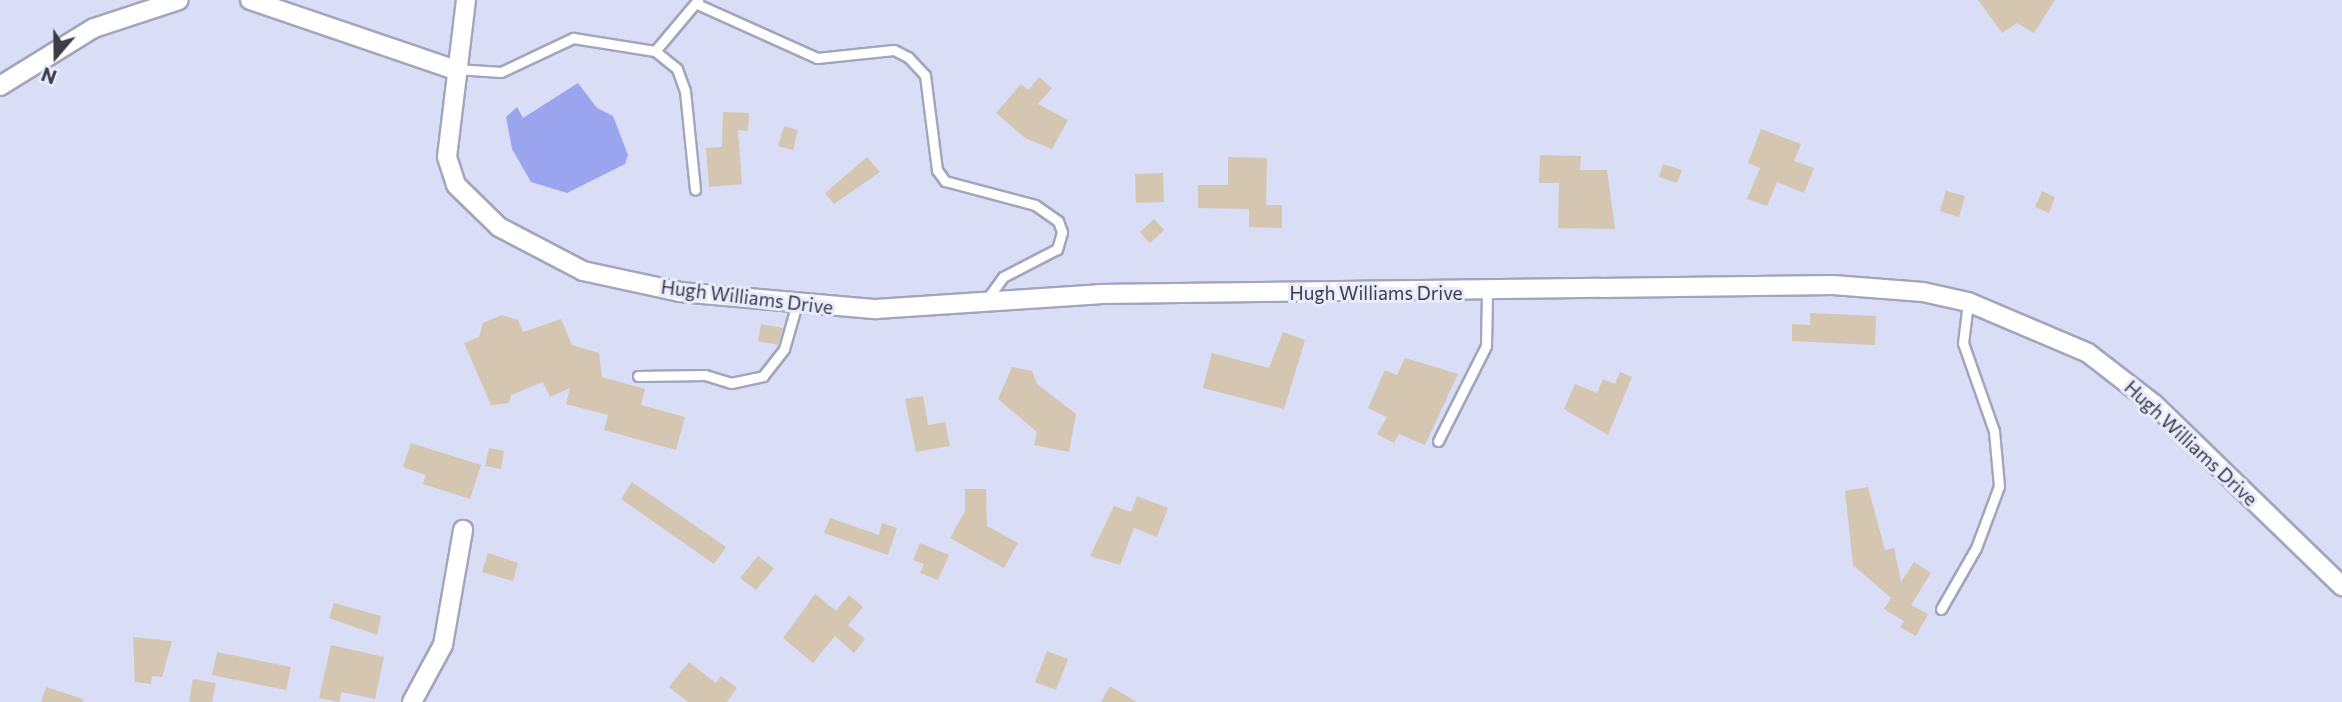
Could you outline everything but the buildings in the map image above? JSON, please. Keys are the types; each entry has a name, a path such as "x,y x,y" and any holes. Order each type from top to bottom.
{"street":[{"path":"0,86 94,28 179,0"},
{"path":"250,0 453,69"},
{"name":"Hugh Williams Drive","path":"466,0 453,69 447,157 456,185 499,228 583,271 680,292 796,307 985,302 1099,294 1487,293 1833,285 1968,302 2088,353 2154,404 2342,586"},
{"path":"412,702 443,645 463,530"}],"lane":[{"path":"655,51 697,2 817,58 894,50 908,57 925,75 937,170 945,181 1035,205 1058,221 1062,232 1057,249 1003,277 985,302"},
{"path":"453,69 501,72 573,38 655,51 677,69 685,92 695,189"},
{"path":"1438,441 1486,346 1487,293"},
{"path":"1941,608 1976,548 1999,486 1994,431 1964,343 1968,302"},
{"path":"638,376 705,375 731,383 763,376 784,349 796,307"}],"water":[{"path":"578,83 597,108 613,116 628,155 625,164 567,193 531,182 512,149 506,117 517,107 523,118"}]}
